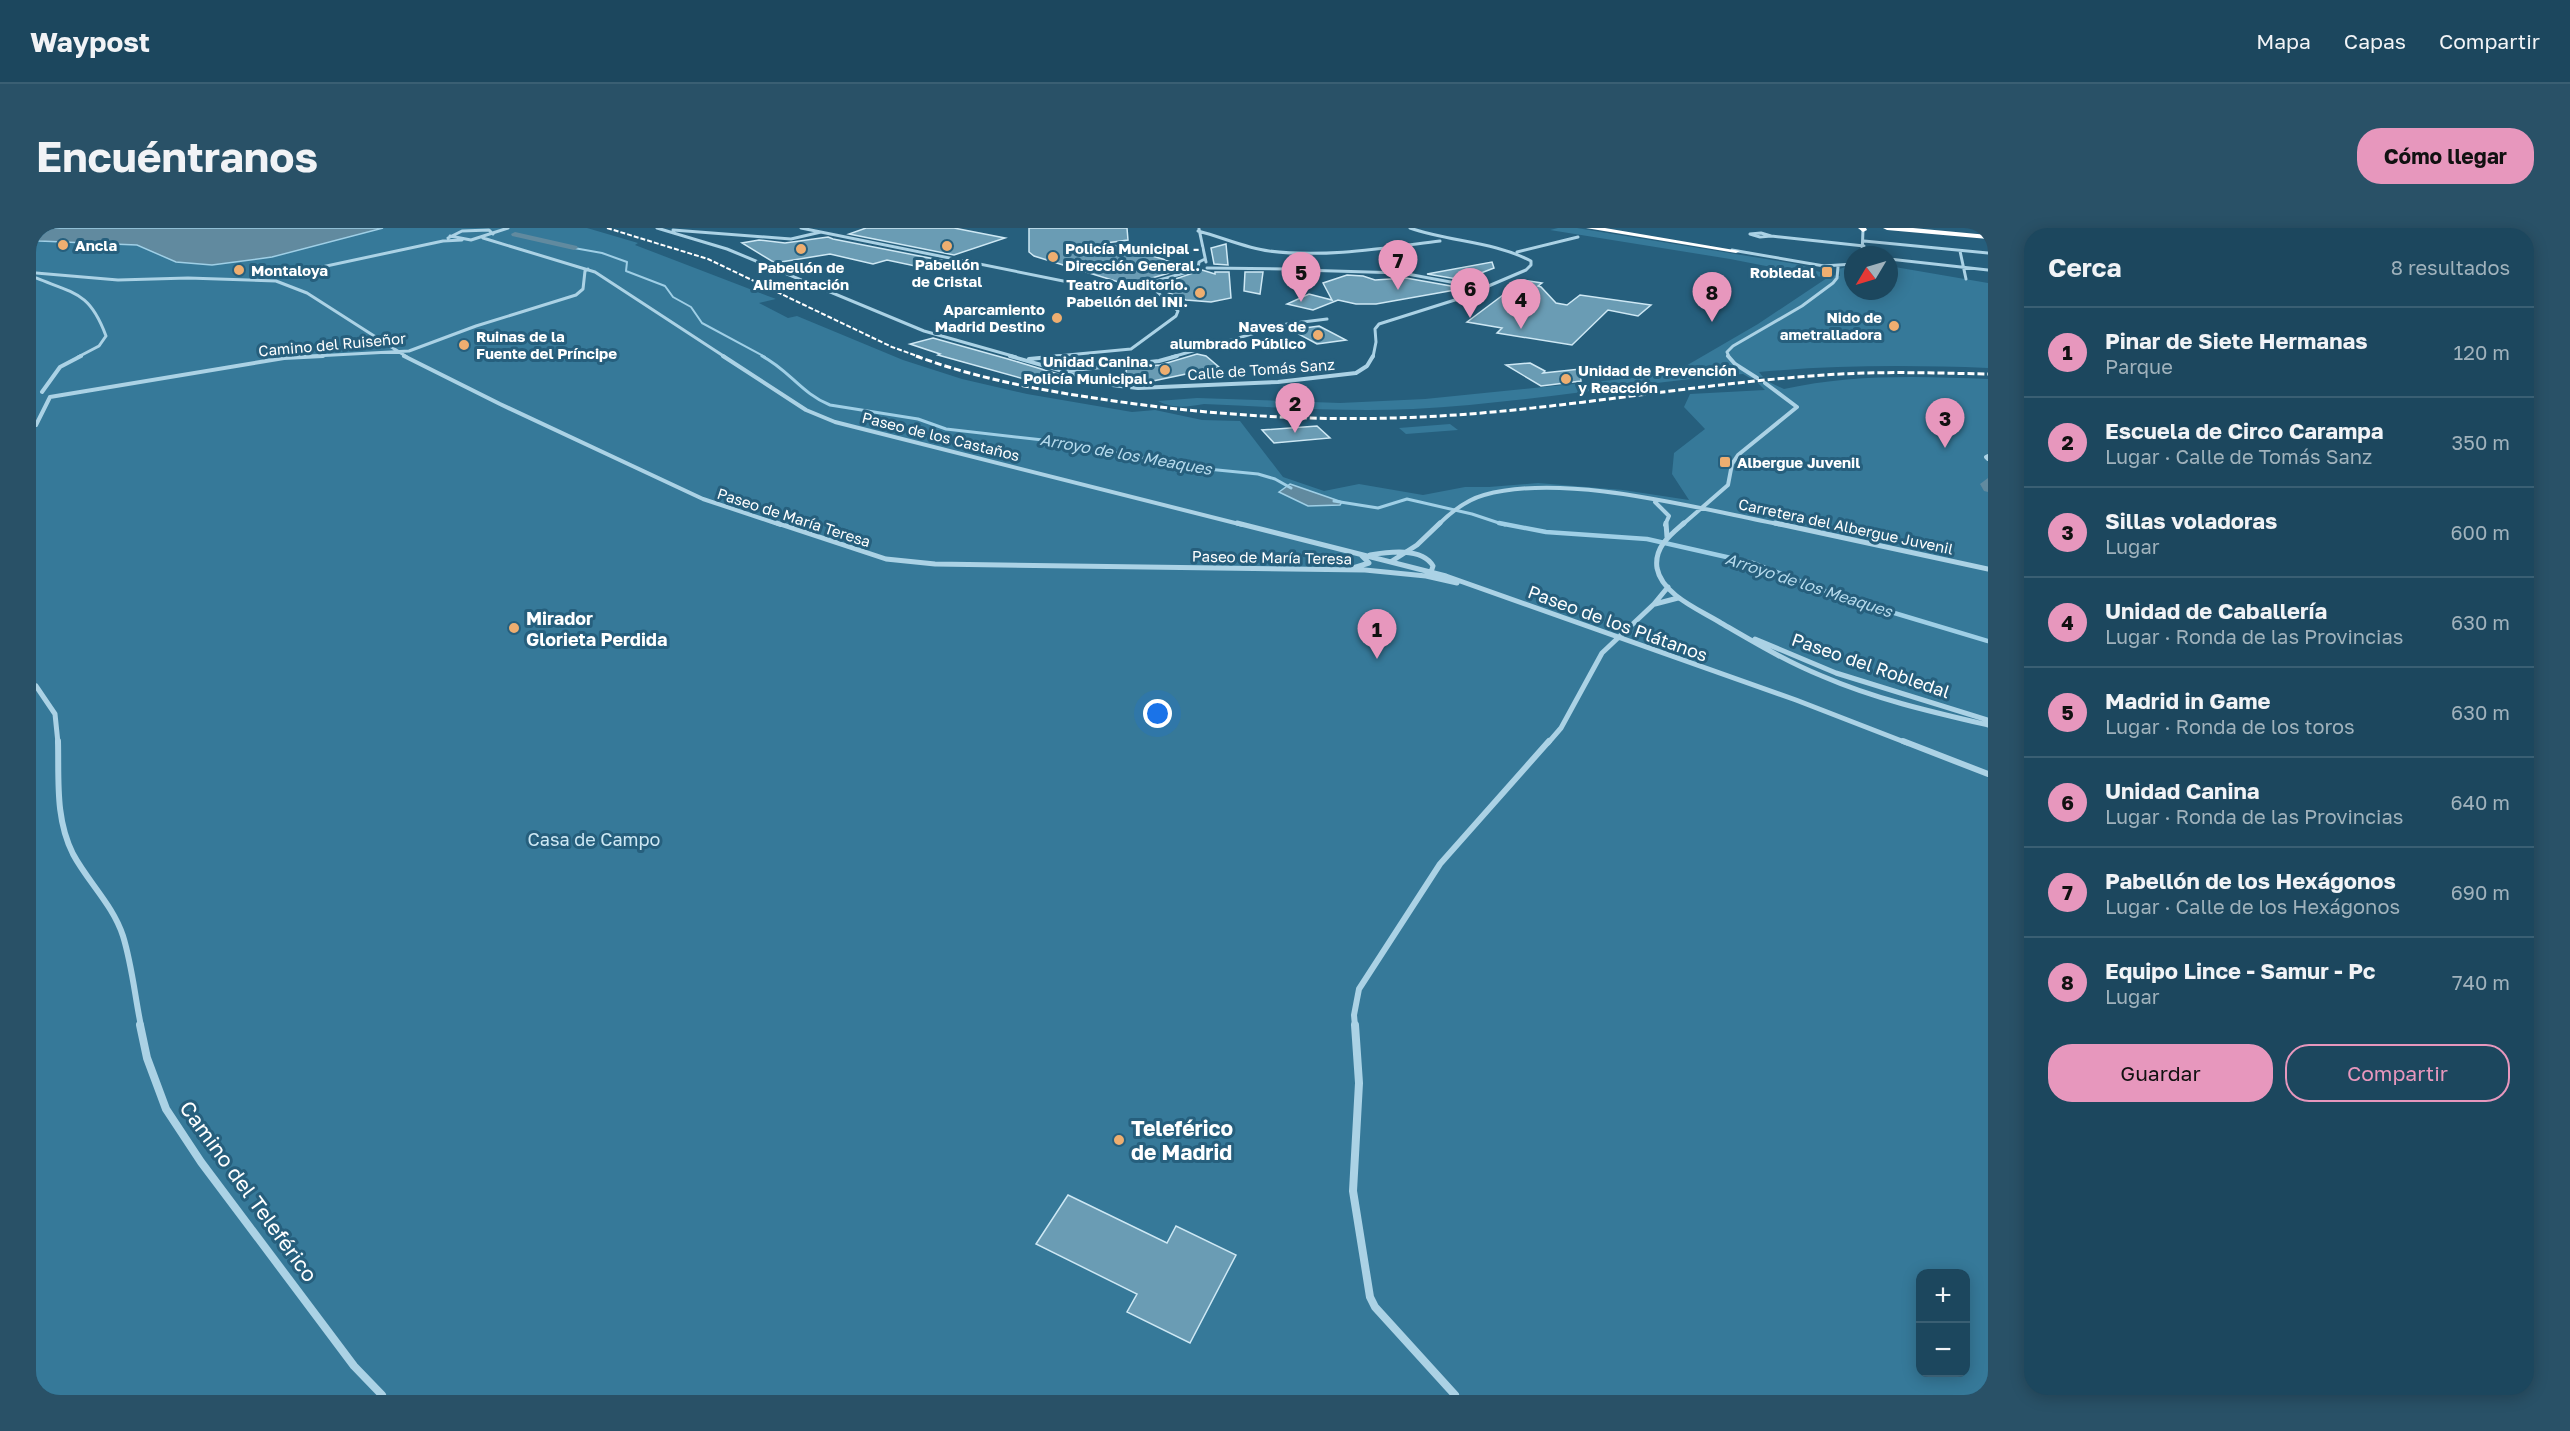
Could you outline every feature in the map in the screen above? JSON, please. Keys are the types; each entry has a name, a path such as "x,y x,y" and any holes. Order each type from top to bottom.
{"highway":[{"path":"1590,228 1736,251"},
{"path":"1887,228 1988,236"},
{"path":"1904,228 1988,236"}],"street":[{"path":"466,228 491,231 493,234"},
{"path":"443,241 458,232 487,228"},
{"path":"262,280 443,241 483,238 508,228"},
{"path":"657,228 667,231 791,239 821,232"},
{"path":"801,228 1075,285 1140,291 1162,288 1164,282"},
{"path":"1300,270 1402,273 1483,288 1526,270 1531,265 1531,261 1517,252 1424,234 1410,228"},
{"path":"1600,228 1814,264 1836,275"},
{"path":"1753,228 1755,232 1751,234 1760,237 1771,236 1864,246 1862,229"},
{"path":"1199,230 1232,243 1279,252 1333,252 1440,242"},
{"path":"1199,230 1207,267"},
{"name":"Calle de Tomás Sanz","path":"667,231 727,249 924,331 1112,385 1138,388 1278,382 1356,373 1362,371 1371,362 1377,341 1377,326 1458,299 1483,288"},
{"path":"450,236 462,240"},
{"path":"1517,252 1578,237"},
{"name":"Paseo de los Castaños","path":"483,238 589,269 806,410 835,422 1367,555 1428,574"},
{"path":"1864,241 1988,253"},
{"path":"1960,251 1966,279"},
{"path":"1114,289 1135,287 1194,271 1200,268 1198,262 1205,259"},
{"path":"1898,260 1988,270"},
{"path":"1820,266 1844,265"},
{"path":"1757,378 1729,358 1729,350 1802,306 1836,280 1839,266"},
{"path":"1153,288 1164,282 1202,272 1207,267 1286,269"},
{"name":"Camino del Ruiseñor","path":"50,397 284,358 409,351 476,326 576,295 583,289 585,271 589,269"},
{"path":"36,275 118,280 188,279 232,282 269,280 275,277"},
{"path":"36,275 83,296 100,320 106,336 99,346 60,367 42,392"},
{"name":"Paseo de María Teresa","path":"269,280 307,293 399,353 517,412 703,499 892,561 935,564 1365,570"},
{"path":"1025,360 1122,351 1138,346 1176,316 1178,311 1153,288"},
{"path":"1063,371 1159,361 1287,324 1327,319"},
{"path":"1046,366 1045,361 1050,357"},
{"name":"Paseo del Robledal","path":"1765,382 1797,407 1738,455 1732,464 1728,485 1699,508 1675,532 1665,538 1658,549 1656,563 1662,580 1678,598 1784,659 1834,682 1892,701 1988,725"},
{"path":"36,392 42,392 50,397 36,425"},
{"path":"36,407 42,412"},
{"path":"1365,570 1407,552 1455,509 1480,496 1511,490 1584,491 1652,499 1699,508"},
{"path":"1652,499 1669,516 1665,525 1665,538"},
{"name":"Carretera del Albergue Juvenil","path":"1699,508 1819,531 1988,569"},
{"path":"1365,570 1428,574 1433,566 1431,562 1407,552 1367,555"},
{"path":"1347,570 1369,563 1359,553"},
{"name":"Paseo de los Plátanos","path":"1428,574 1528,606 1796,700 1988,774"},
{"path":"1455,1395 1428,1362 1374,1307 1370,1297 1353,1191 1359,1083 1354,1006 1359,989 1373,965 1440,864 1561,728 1602,653 1654,604 1668,587"},
{"path":"1654,604 1678,598"},
{"name":"Paseo del Robledal","path":"1714,619 1814,665 1988,720"},
{"name":"Camino del Teleférico","path":"36,686 55,714 58,733 59,809 64,833 74,855 113,913 123,936 147,1058 166,1109 201,1162 354,1366 381,1395"}],"green space":[{"name":"Casa de Campo","path":"36,228 587,228 638,243 635,245 776,299 759,303 788,318 797,316 903,360 962,379 1027,394 1132,412 1155,410 1202,420 1240,421 1283,477 1324,491 1359,484 1423,495 1465,487 1538,483 1623,490 1689,500 1672,474 1674,453 1705,429 1684,407 1690,394 1765,390 1758,383 1769,382 1784,389 1859,378 1988,379 1988,1395 36,1395"},
{"path":"1577,228 1796,264 1822,273 1840,276 1839,269 1844,268 1844,300 1898,300 1898,268 1988,283 1988,368 1873,366 1759,372 1763,377 1750,378 1743,374 1413,409 1334,410 1204,404 1181,407 1158,401 1197,398 1340,403 1425,399 1672,374 1758,324 1827,278 1730,259 1550,230"},
{"path":"1450,424 1458,430 1406,434 1399,428"}],"shaded area":[{"path":"36,228 383,228 272,257 212,265 176,262 137,245 39,241 36,240"},
{"path":"1290,484 1342,502 1340,505 1308,506 1279,492"}],"building":[{"name":"Pabellón de Cristal","path":"866,228 954,228 1005,238 954,255 849,234"},
{"path":"1029,228 1127,228 1128,240 1106,243 1191,267 1125,284 1034,256 1029,252"},
{"path":"828,237 940,260 920,267 887,260 873,264 830,254 775,263 742,243 759,240 785,243"},
{"path":"1226,244 1228,265 1214,264 1211,248"},
{"path":"1492,262 1494,268 1463,280 1427,274"},
{"path":"1202,270 1215,274 1215,272 1229,272 1231,298 1211,302 1186,300 1164,291 1165,286 1160,284"},
{"path":"1245,272 1263,272 1260,294 1244,291"},
{"path":"1347,275 1363,276 1375,280 1406,278 1451,286 1455,290 1376,304 1356,304 1338,300 1313,310 1287,304 1309,294 1332,300 1323,283"},
{"path":"1523,280 1542,283 1538,286 1556,303 1567,305 1580,295 1651,305 1638,316 1608,310 1572,345 1497,333 1502,328 1467,322"},
{"name":"Naves de alumbrado Público","path":"1319,326 1346,340 1317,344 1291,330"},
{"path":"933,338 1058,374 1042,384 938,355 940,354 910,344"},
{"name":"Unidad Canina. Policía Municipal.","path":"1197,354 1206,356 1219,367 1153,381 1123,382 1127,368 1160,365"},
{"path":"1530,363 1545,371 1543,373 1580,369 1581,381 1541,386 1506,365"},
{"path":"1317,426 1330,438 1274,443 1262,430"},
{"path":"1068,1195 1167,1243 1176,1226 1236,1255 1190,1343 1127,1312 1137,1294 1036,1244"}],"waterway":[{"name":"Arroyo de los Meaques","path":"515,234 574,248"},
{"name":"Arroyo de los Meaques","path":"574,248 602,253 627,262 626,271 665,286 673,297 691,307 702,323 765,357"},
{"name":"Arroyo de los Meaques","path":"762,356 780,368 811,395 830,405 918,419 946,429 1043,440 1082,449 1127,454 1177,466 1258,474 1275,479 1291,488"},
{"path":"1988,482 1986,484 1988,488"},
{"name":"Arroyo de los Meaques","path":"1334,501 1378,508 1407,499 1472,514 1499,523"},
{"name":"Arroyo de los Meaques","path":"1499,523 1546,532 1647,539 1753,563 1841,597 1988,641"},
{"name":"Arroyo de los Meaques","path":"1499,523 1505,525"}],"railway":[{"path":"607,228 708,259 892,347 920,357"},
{"path":"916,356 961,371 1007,382 1101,399 1220,413 1340,419 1471,414 1825,375 1988,374"}],"place":[{"name":"Ancla","path":"63,245"},
{"name":"Pabellón de Cristal","path":"947,246"},
{"name":"Pabellón de Alimentación","path":"801,249"},
{"name":"Policía Municipal - Dirección General.","path":"1053,257"},
{"name":"Montaloya","path":"239,270"},
{"name":"Robledal","path":"1827,272"},
{"name":"Pabellón de los Hexágonos","path":"1398,290"},
{"name":"Teatro Auditorio. Pabellón del INI.","path":"1200,293"},
{"name":"Madrid in Game","path":"1301,302"},
{"name":"Aparcamiento Madrid Destino","path":"1057,318"},
{"name":"Unidad Canina","path":"1470,318"},
{"name":"Equipo Lince - Samur - Pc","path":"1712,322"},
{"name":"Nido de ametralladora","path":"1894,326"},
{"name":"Unidad de Caballería","path":"1521,329"},
{"name":"Naves de alumbrado Público","path":"1318,335"},
{"name":"Ruinas de la Fuente del Príncipe","path":"464,345"},
{"name":"Unidad Canina. Policía Municipal.","path":"1165,370"},
{"name":"Unidad de Prevención y Reacción","path":"1566,379"},
{"name":"Escuela de Circo Carampa","path":"1295,433"},
{"name":"Sillas voladoras","path":"1945,448"},
{"name":"Albergue Juvenil","path":"1725,462"},
{"name":"Mirador Glorieta Perdida","path":"514,628"},
{"name":"Pinar de Siete Hermanas","path":"1377,659"},
{"name":"Teleférico de Madrid","path":"1119,1140"}]}
